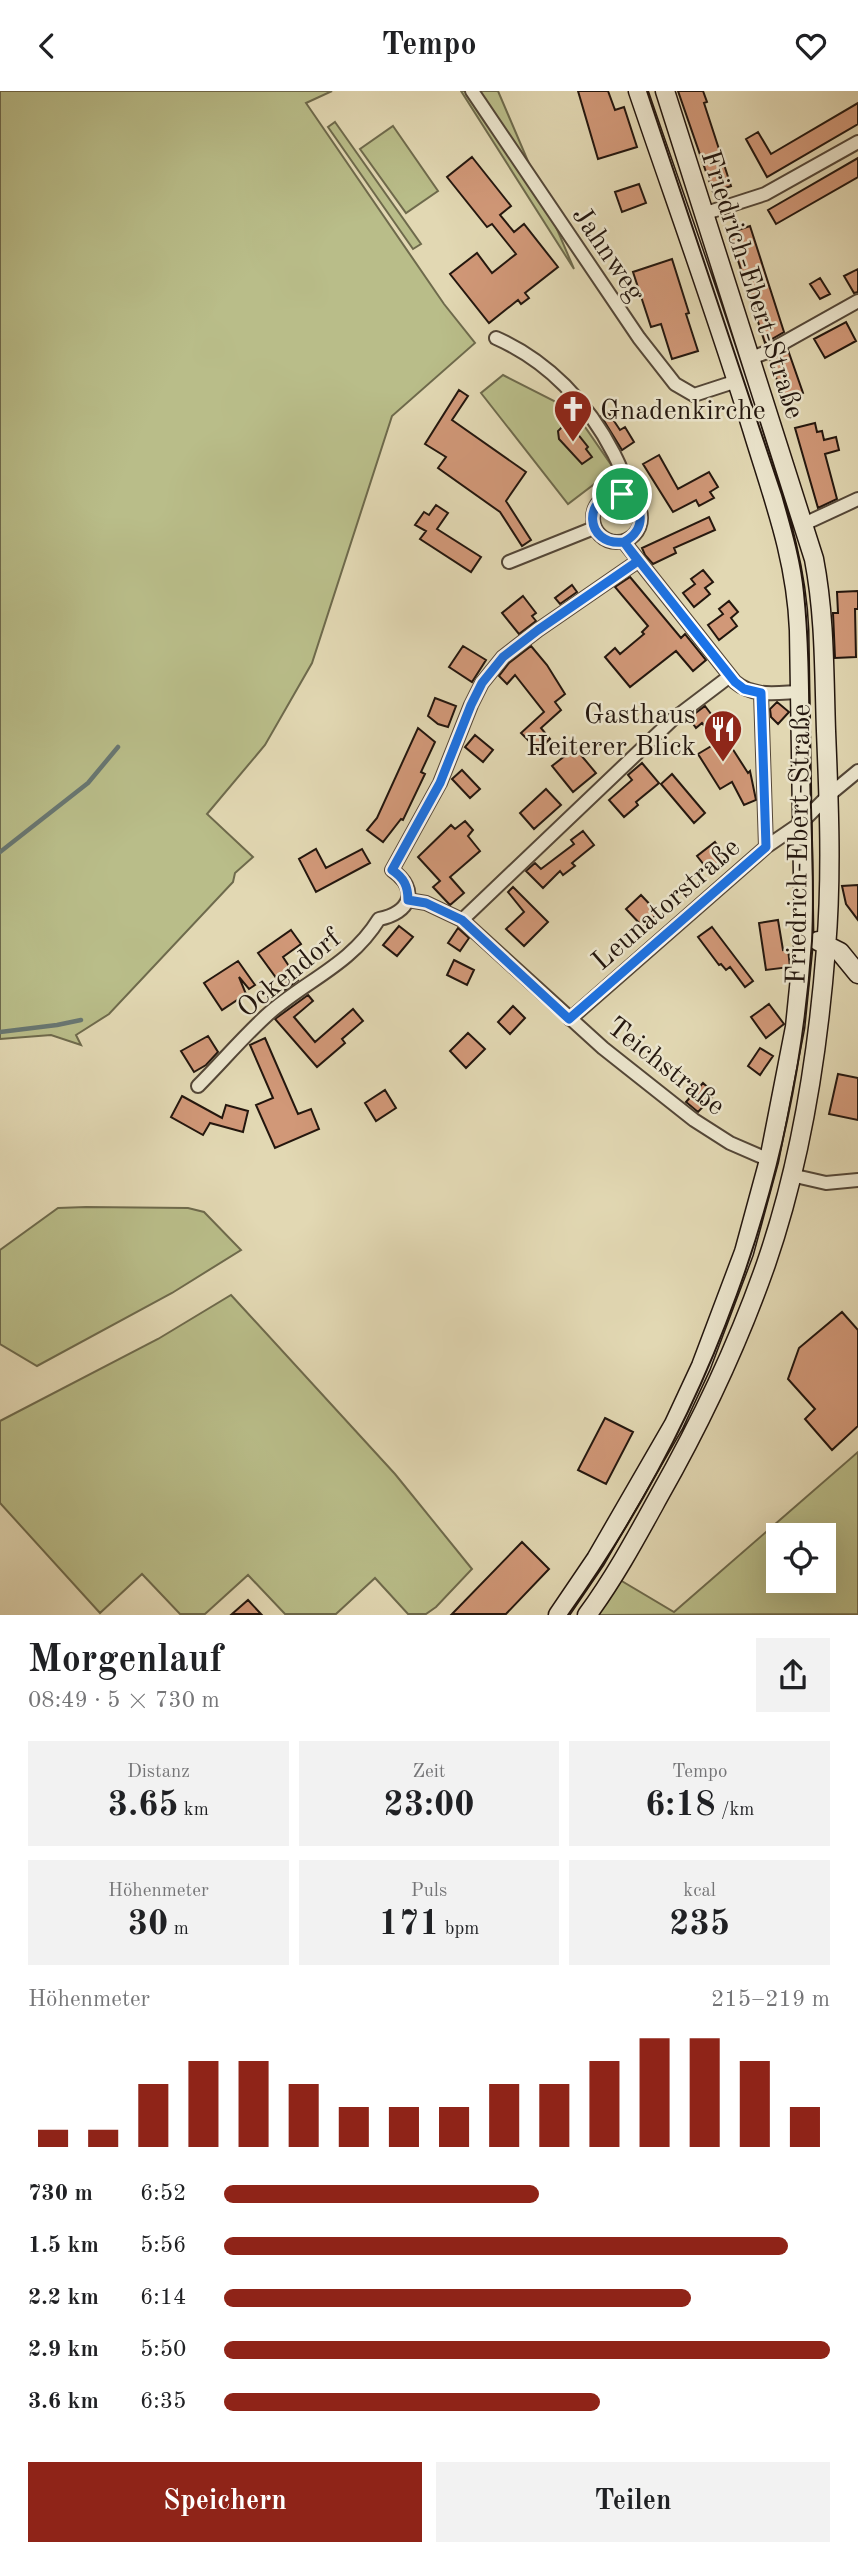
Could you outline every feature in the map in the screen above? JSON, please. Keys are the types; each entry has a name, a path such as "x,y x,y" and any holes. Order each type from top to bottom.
{"main road":[{"name":"Friedrich-Ebert-Straße","path":"558,1615 596,1559 674,1424 701,1366 744,1252 769,1160 793,1040 804,938 797,593 792,561 737,381 638,91"},
{"name":"Friedrich-Ebert-Straße","path":"587,1615 616,1572 667,1482 720,1377 767,1261 791,1175 815,1044 827,945 829,795 820,590 804,524 665,91"},
{"path":"804,938 840,952 858,974"}],"street":[{"name":"Jahnweg","path":"471,91 639,338 675,384 694,395 737,381"},
{"path":"703,214 765,194 858,142"},
{"path":"751,358 767,352 858,300"},
{"path":"496,338 520,349 542,365 583,405 604,435 624,475 625,486 622,494"},
{"path":"622,494 636,503 641,522 632,537 624,542 609,541 594,528 593,512 604,497 622,494"},
{"path":"804,524 858,499"},
{"path":"509,562 594,528"},
{"path":"624,542 730,676 744,689 761,693 798,692"},
{"path":"408,900 408,888 402,877 392,870 440,783 482,683 503,657 638,561"},
{"path":"462,920 672,720 730,676"},
{"name":"Friedrich-Ebert-Straße","path":"761,693 766,847"},
{"name":"Leunatorstraße","path":"569,1019 766,847 801,823 858,771"},
{"name":"Teichstraße","path":"408,900 426,903 462,920 569,1019 694,1120 730,1143 769,1160"},
{"name":"Ockendorf","path":"198,1086 266,1016 332,970 368,937 379,919 391,917 403,910 408,900"},
{"path":"791,1175 826,1183 858,1180"}],"green space":[{"path":"0,91 332,91 306,103 444,304 475,343 392,416 312,663 265,745 207,814 253,857 235,873 233,882 109,1014 76,1035 81,1045 51,1035 0,1039"},
{"path":"461,91 498,91 574,269"},
{"path":"335,122 421,244 413,249 328,127"},
{"path":"393,126 438,191 406,213 360,149"},
{"path":"503,375 566,407 585,427 614,469 568,504 481,393"},
{"path":"58,1208 188,1208 204,1212 241,1250 172,1293 37,1366 0,1344 0,1250"},
{"path":"231,1295 395,1474 472,1569 426,1614 408,1614 375,1578 336,1614 285,1614 248,1575 205,1614 180,1614 142,1574 100,1613 0,1503 0,1421 158,1339"},
{"path":"858,1452 858,1614 594,1615 620,1580 674,1612 766,1532 766,1593 836,1593 836,1523 776,1523"}],"building":[{"path":"578,91 608,91 615,110 624,107 637,147 598,159"},
{"path":"678,91 703,91 707,102 704,103 731,186 713,192"},
{"path":"858,103 858,124 767,177 746,139 758,132 771,154"},
{"path":"472,157 511,206 500,215 514,232 524,224 558,267 525,293 529,298 521,304 518,300 489,323 450,274 477,253 492,273 516,254 492,224 487,227 447,177"},
{"path":"858,158 858,177 776,224 768,210"},
{"path":"639,184 646,203 622,212 615,192"},
{"path":"750,226 784,332 765,343 729,233"},
{"path":"672,259 698,351 672,359 661,324 651,327 633,272"},
{"path":"858,269 858,292 854,293 844,276"},
{"path":"820,278 830,294 820,299 810,284"},
{"path":"846,322 856,341 825,358 814,339"},
{"path":"788,350 803,393 784,400 770,360"},
{"path":"459,390 468,396 452,420 526,472 506,501 531,540 522,546 500,512 438,468 446,457 425,444"},
{"path":"608,412 620,430 625,427 634,442 622,450 601,416"},
{"path":"815,423 817,432 822,431 824,440 836,437 839,450 825,454 837,499 818,508 795,428"},
{"name":"Gnadenkirche","path":"564,425 572,427 588,447 586,449 592,457 582,464 559,439 558,431"},
{"path":"659,455 678,489 709,472 718,487 710,492 714,498 699,506 696,500 673,512 643,464"},
{"path":"436,505 448,513 437,529 481,557 471,572 420,539 426,531 415,525 424,512 429,515"},
{"path":"709,517 715,530 674,548 676,553 653,564 645,555 642,548"},
{"path":"703,570 713,582 705,588 710,594 694,607 683,593 695,584 691,579"},
{"path":"630,577 681,638 685,634 706,660 693,671 676,651 630,687 605,657 615,648 620,654 644,634 642,632 648,626 615,587"},
{"path":"572,585 577,592 560,604 555,598"},
{"path":"858,591 858,609 855,609 856,657 835,658 833,613 838,613 837,592"},
{"path":"523,596 536,613 532,616 536,621 519,634 502,613"},
{"path":"729,601 738,612 731,618 737,626 719,640 708,625 723,614 719,609"},
{"path":"463,646 486,660 472,682 449,667"},
{"path":"531,646 565,694 555,702 561,710 541,728 550,739 538,750 521,733 544,712 515,675 507,684 499,676 509,663"},
{"path":"435,698 456,706 448,727 438,724 428,716"},
{"path":"777,702 789,712 778,724 771,717 770,709"},
{"path":"705,706 748,773 750,771 756,800 744,805 732,782 720,789 698,754 718,742 702,723 696,728 689,718"},
{"path":"418,728 435,742 421,772 425,774 403,820 401,819 383,842 367,830 377,818"},
{"path":"475,735 493,750 483,762 465,747"},
{"path":"575,748 596,773 573,792 552,766"},
{"path":"642,763 659,783 636,802 638,805 624,817 609,800 632,780 628,775"},
{"path":"462,770 480,789 470,798 452,779"},
{"path":"672,774 705,813 694,823 661,784"},
{"path":"546,789 561,805 534,829 520,813"},
{"path":"465,821 473,830 468,836 480,851 450,877 464,893 450,905 433,887 440,881 418,857 451,825 455,829"},
{"path":"583,831 594,845 572,863 575,866 563,875 560,871 543,888 526,871 535,863 541,869 574,844 571,840"},
{"path":"715,842 727,857 709,871 697,856"},
{"path":"316,849 326,868 362,849 370,863 316,892 299,859"},
{"path":"858,885 858,920 846,904 842,886"},
{"path":"513,887 548,922 524,946 506,929 524,912 508,892"},
{"path":"641,895 658,913 643,927 626,909"},
{"path":"778,920 783,950 788,949 790,967 766,970 759,923"},
{"path":"399,926 413,937 397,956 383,945"},
{"path":"712,927 753,981 745,987 730,967 726,970 719,965 698,937"},
{"path":"458,928 469,938 460,951 448,943"},
{"path":"291,930 301,944 283,957 298,980 285,990 258,953"},
{"path":"454,960 474,970 467,985 447,975"},
{"path":"238,961 255,985 249,989 239,977 246,994 222,1010 204,983"},
{"path":"308,995 313,1001 294,1017 315,1042 353,1009 363,1021 342,1039 345,1043 317,1067 275,1019"},
{"path":"769,1004 784,1024 766,1038 751,1017"},
{"path":"513,1006 525,1018 510,1034 498,1022"},
{"path":"468,1033 485,1049 466,1068 450,1051"},
{"path":"208,1036 218,1052 206,1065 194,1072 181,1051"},
{"path":"265,1038 298,1114 311,1109 319,1129 275,1148 256,1105 273,1098 250,1045"},
{"path":"760,1048 773,1056 760,1075 748,1066"},
{"path":"838,1074 858,1078 858,1120 829,1114"},
{"path":"703,1083 715,1094 698,1112 686,1102"},
{"path":"385,1090 396,1108 376,1121 365,1103"},
{"path":"182,1096 222,1118 226,1105 248,1111 243,1132 210,1123 203,1135 171,1117"},
{"path":"842,1312 858,1330 858,1426 832,1450 805,1419 815,1409 788,1379 799,1348"},
{"path":"605,1418 633,1432 606,1484 578,1470"},
{"path":"522,1542 549,1569 506,1614 452,1614"},
{"path":"248,1600 261,1614 232,1614"}],"waterway":[{"path":"0,852 88,783 118,747"},
{"path":"0,1032 81,1020"}],"tram line":[{"path":"568,1615 618,1539 663,1461 703,1379 737,1295 765,1209 787,1121 803,1031 812,941 808,659 801,568 782,495 647,91"}],"place":[{"name":"Gnadenkirche","path":"573,443"},
{"name":"Gasthaus Heiterer Blick","path":"723,763"}],"route":[{"path":"622,494 604,497 596,505 593,512 594,528 604,539 616,543 624,542 638,561 503,657 482,683 440,783 392,870 402,877 408,888 408,900 426,903 462,920 569,1019 766,847 761,693 744,689 735,682 624,542 638,530 641,522 636,503 622,494"}]}
